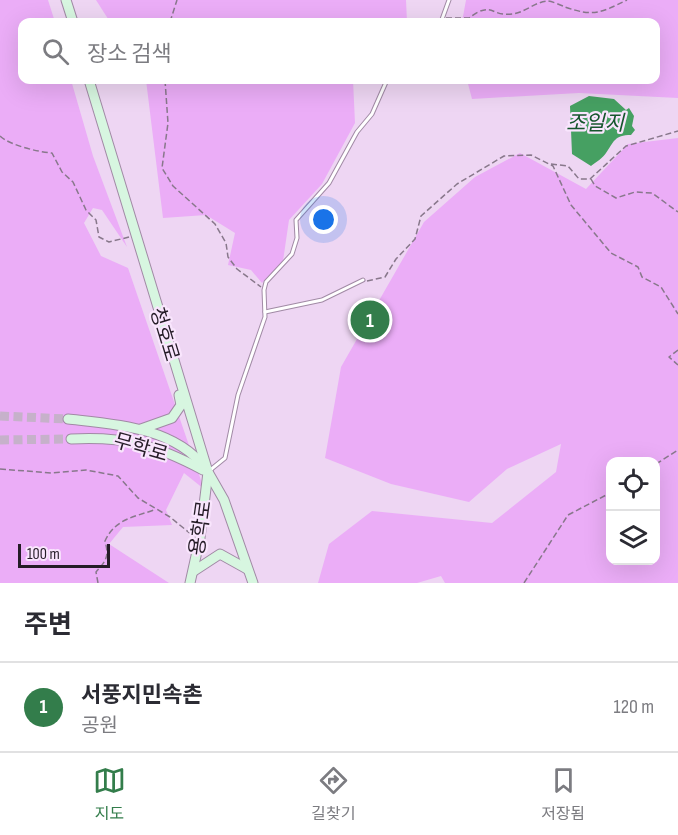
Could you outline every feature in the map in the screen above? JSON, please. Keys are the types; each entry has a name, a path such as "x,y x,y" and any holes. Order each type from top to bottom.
{"main road":[{"path":"66,0 71,18"},
{"name":"청호로","path":"90,84 208,472 224,500 253,583"},
{"path":"139,429 172,418 181,405 177,375"},
{"path":"68,419 139,429 177,444 201,462 208,472"},
{"name":"무학로","path":"71,439 107,436 138,442 183,459 208,472"},
{"name":"용학로","path":"190,583 194,571 208,472"},
{"path":"194,571 220,554 248,569"}],"lane":[{"path":"443,18 448,0"},
{"path":"208,472 225,458 238,395 265,312 266,282 292,254 300,214 328,183 357,132 372,114 385,84"},
{"path":"265,312 322,300 363,280"}],"path":[{"path":"171,18 177,0"},
{"path":"449,18 453,16 469,18 478,8 486,5 493,6 501,13 512,14 548,1 592,14 627,0"},
{"path":"165,84 168,123 162,168 173,186 215,224 226,243 228,257 237,269 264,290"},
{"path":"363,280 380,280 385,277 396,259 415,239 421,216 457,184 504,156 531,155 550,164 563,164 578,179 591,179 626,146 678,132"},
{"path":"0,136 6,142 27,146 32,151 52,153 62,172 73,182 86,210 96,220 99,237 109,242 118,242 135,234"},
{"path":"550,164 563,184 571,205 611,253 638,267 642,277 661,287 678,314"},
{"path":"591,179 595,186 616,198 635,192 652,193 678,212"},
{"path":"678,350 669,357 678,365"},
{"path":"660,461 678,450"},
{"path":"0,469 52,473 86,470 121,478 134,495 189,530 192,537"},
{"path":"524,583 568,515 606,495"},
{"path":"98,583 96,572 107,560 109,552 105,541 113,527 122,520 155,510"}],"shaded area":[{"path":"0,0 48,0 54,18 18,18 18,84 72,84 93,156 127,247 102,210 93,208 84,223 101,256 128,268 204,489 184,473 166,510 172,525 123,527 109,544 169,583 0,583"},
{"path":"96,0 406,0 407,18 107,18"},
{"path":"466,0 678,0 678,98 579,93 472,99 468,84 660,84 660,18 463,18"},
{"path":"146,84 353,84 355,123 322,184 289,220 283,261 262,283 251,270 228,265 235,233 206,215 163,218"},
{"path":"678,138 678,583 445,583 441,576 417,583 318,583 329,544 372,511 492,523 556,472 561,444 507,469 469,502 391,484 325,458 341,367 424,222 475,177 520,153 586,189 628,144"}],"water":[{"name":"조일지","path":"589,96 614,99 626,110 629,108 634,116 632,126 635,130 631,135 621,136 615,140 603,157 591,166 572,154 570,106"}],"tunnel":[{"path":"0,416 68,419"},
{"path":"0,440 71,439"}],"place":[{"name":"서풍지민속촌","path":"370,320"}]}
